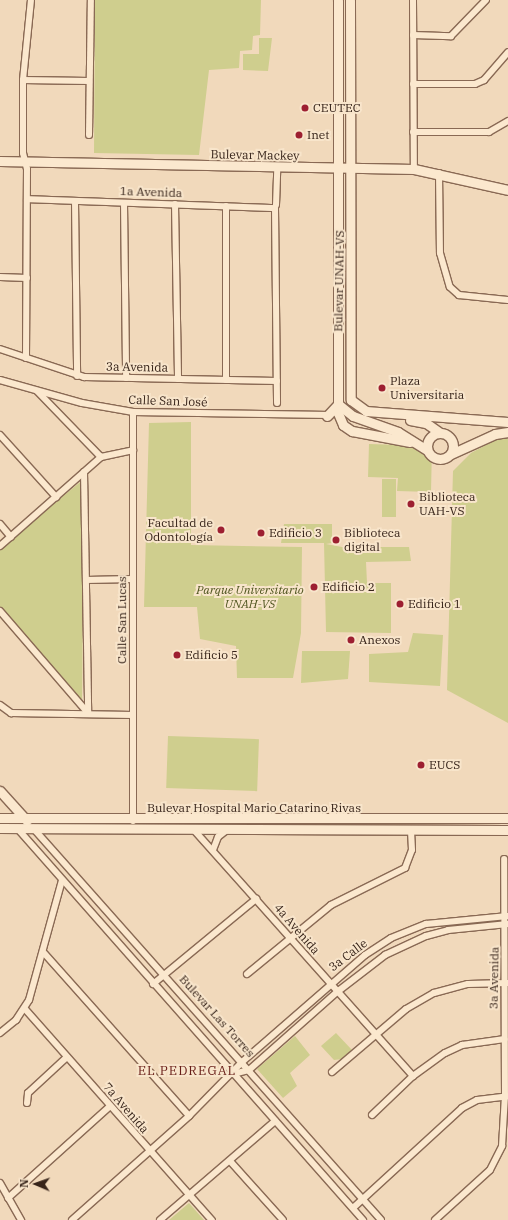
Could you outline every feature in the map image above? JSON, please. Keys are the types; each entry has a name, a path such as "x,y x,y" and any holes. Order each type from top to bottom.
{"main road":[{"name":"Bulevar UNAH-VS","path":"338,0 340,169 338,409"},
{"name":"Bulevar UNAH-VS","path":"350,0 352,169 351,400 359,410 466,420 508,422"},
{"name":"Bulevar Mackey","path":"0,160 277,168 414,169 439,173 508,190"},
{"path":"327,416 338,409"},
{"path":"338,409 398,432 410,442"},
{"path":"338,409 343,425 352,431 410,442 428,450 436,459 451,454 495,434 508,432"},
{"path":"402,414 443,433 454,445 451,454"},
{"path":"428,450 428,440 466,420"},
{"path":"0,791 33,828"},
{"path":"0,811 3,818 17,828"},
{"name":"Bulevar Hospital Mario Catarino Rivas","path":"3,818 227,830 508,830"},
{"name":"Bulevar Hospital Mario Catarino Rivas","path":"0,828 133,824 508,818"},
{"path":"495,819 508,824"},
{"path":"495,830 508,824"}],"street":[{"path":"26,358 27,199 23,80 30,0"},
{"path":"89,135 91,0"},
{"path":"413,0 414,169"},
{"path":"413,35 451,36 486,0"},
{"path":"413,84 475,84 484,80 508,52"},
{"path":"23,80 89,81"},
{"path":"414,132 489,132 508,121"},
{"path":"277,168 275,206 278,415"},
{"path":"439,173 440,253 450,286 459,295 508,300"},
{"name":"1a Avenida","path":"27,199 226,206 275,206"},
{"path":"75,201 77,376"},
{"path":"124,202 126,378"},
{"path":"175,204 178,379"},
{"path":"226,206 226,380"},
{"path":"0,277 27,278"},
{"name":"3a Avenida","path":"0,349 77,376 277,382"},
{"name":"Calle San José","path":"0,380 35,390 133,412 327,416"},
{"path":"35,390 101,457"},
{"name":"Calle San Lucas","path":"133,412 133,824"},
{"path":"0,435 56,497"},
{"path":"0,546 101,457 133,450"},
{"path":"84,472 88,713"},
{"path":"0,524 11,537"},
{"path":"86,580 133,579"},
{"path":"0,611 88,713"},
{"path":"2,707 11,713 88,713 133,715"},
{"path":"17,828 153,984 363,1220"},
{"name":"Bulevar Las Torres","path":"33,828 381,1220"},
{"name":"4a Avenida","path":"192,829 413,1076"},
{"path":"212,850 218,837 227,830"},
{"path":"247,974 331,905 405,868 412,850 412,830"},
{"name":"3a Avenida","path":"435,1220 490,1170 502,1146 507,1096 505,1039 507,916 504,859"},
{"path":"0,1033 25,1009 44,953 62,880"},
{"path":"153,984 256,899"},
{"name":"3a Calle","path":"72,1220 189,1116 233,1074 242,1062 330,983 391,938 426,924 507,916"},
{"name":"3a Calle","path":"233,1074 249,1070 337,992 385,955 426,936 478,925 507,924"},
{"path":"44,953 189,1116"},
{"path":"332,1072 375,1033 434,993 468,984 506,983"},
{"name":"7a Avenida","path":"25,1009 109,1107 212,1220"},
{"path":"372,1115 413,1076 462,1045 505,1039"},
{"path":"26,1103 28,1093 67,1057"},
{"path":"353,1208 462,1108 477,1100 507,1096"},
{"path":"8,1198 109,1107"},
{"path":"160,1220 275,1121"},
{"path":"230,1161 283,1220"},
{"path":"0,1183 21,1220"}],"green space":[{"path":"95,0 261,0 260,35 253,36 252,50 240,51 239,68 209,70 199,155 94,153"},
{"path":"259,38 272,38 268,71 243,70 243,54 259,54"},
{"name":"Parque Universitario UNAH-VS","path":"191,422 191,545 302,547 301,633 293,678 237,678 236,646 200,639 197,607 144,607 149,423"},
{"path":"503,436 508,436 508,723 447,690 453,471 471,453"},
{"path":"369,444 432,446 431,492 397,491 398,478 368,477"},
{"path":"84,479 82,706 0,610 0,548"},
{"path":"382,479 396,479 396,517 382,517"},
{"path":"284,524 332,524 332,543 326,544 342,547 409,547 411,561 366,562 367,583 391,583 391,633 326,632 324,543 281,543"},
{"path":"413,633 443,635 440,686 369,682 369,654 408,652"},
{"path":"302,651 350,651 348,679 301,683"},
{"path":"168,736 259,739 257,791 166,788"},
{"path":"336,1033 352,1050 342,1059 334,1060 321,1046"},
{"path":"295,1036 310,1055 290,1073 297,1086 283,1098 257,1069"},
{"path":"189,1203 204,1220 169,1220"}],"place":[{"name":"CEUTEC","path":"305,108"},
{"name":"Inet","path":"299,135"},
{"name":"Plaza Universitaria","path":"382,388"},
{"name":"Biblioteca UAH-VS","path":"411,504"},
{"name":"Facultad de Odontología","path":"221,530"},
{"name":"Edificio 3","path":"261,533"},
{"name":"Biblioteca digital","path":"336,540"},
{"name":"Edificio 2","path":"314,587"},
{"name":"Edificio 1","path":"400,604"},
{"name":"Anexos","path":"351,640"},
{"name":"Edificio 5","path":"177,655"},
{"name":"EUCS","path":"421,765"}],"district":[{"name":"EL PEDREGAL","path":"187,1071"}]}
